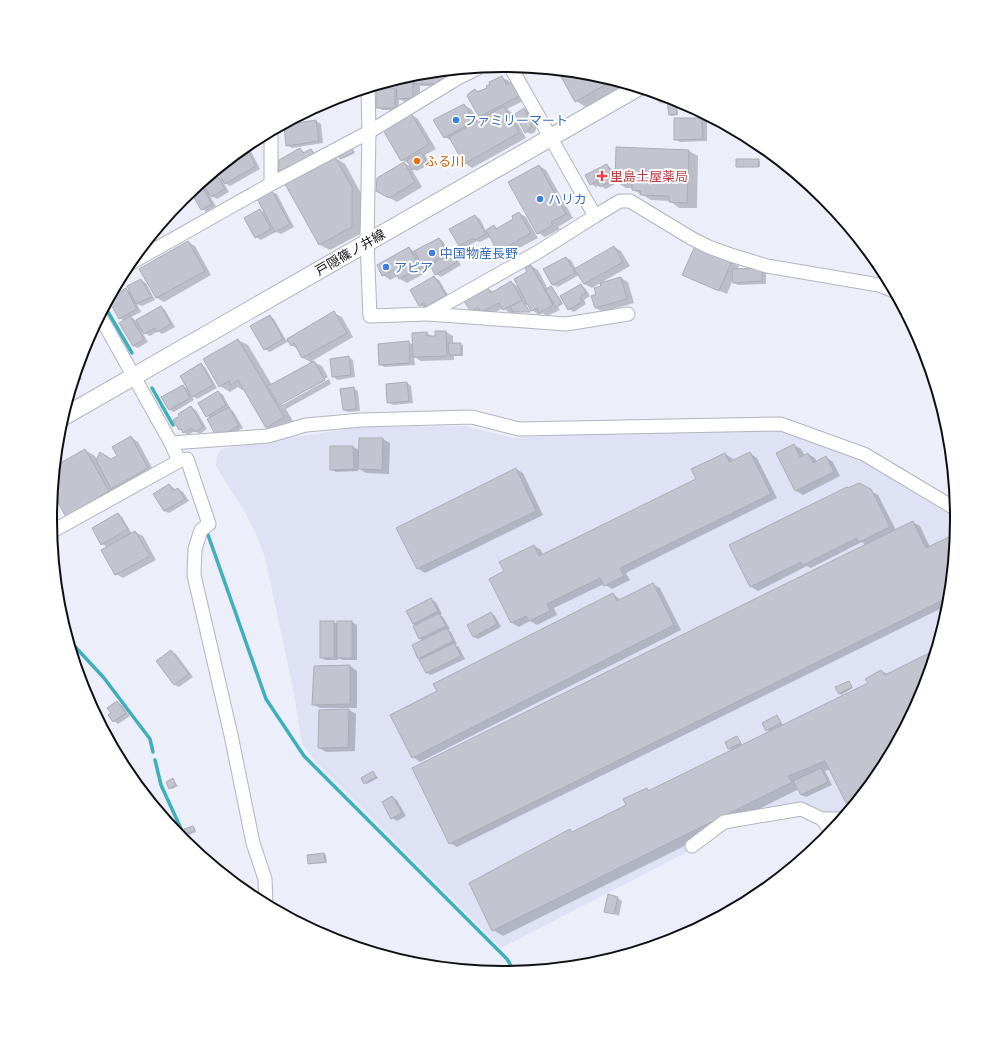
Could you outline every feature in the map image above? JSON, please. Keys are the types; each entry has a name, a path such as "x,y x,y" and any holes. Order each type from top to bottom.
{"main road":[{"name":"戸隠篠ノ井線","path":"70,413 631,91"}],"street":[{"path":"514,72 594,216"},
{"path":"150,246 369,132 457,75"},
{"path":"368,94 367,242 370,316 428,314 566,324 628,314"},
{"path":"271,138 271,184"},
{"path":"428,314 538,252 620,201 630,201 697,241 731,255 768,266 879,285 885,287"},
{"path":"103,322 171,443 179,461"},
{"path":"171,443 268,436 306,425 370,420 472,417 519,429 781,424 864,454 950,506"},
{"path":"57,528 179,461 187,459 210,524 201,530 195,549 194,575 231,735 253,843 265,879 266,897"},
{"path":"692,846 724,822 801,809 822,819 834,819"},
{"path":"822,819 827,826"}],"shaded area":[{"path":"464,426 514,438 576,434 746,430 789,431 862,458 925,499 950,512 949,548 946,577 935,635 916,690 904,716 875,767 858,791 836,817 824,818 801,806 724,821 689,851 501,948 314,760 302,744 294,694 265,557 256,534 243,509 216,466 217,456 221,449 359,427"}],"building":[{"path":"446,76 446,81 438,81 438,84 414,84 414,81"},
{"path":"502,76 507,85 511,82 519,96 479,117 467,96 475,89 477,92 487,88 486,86 490,84 489,82"},
{"path":"561,76 606,85 575,102"},
{"path":"413,82 413,98 397,99 396,86"},
{"path":"388,88 395,88 395,108 376,108 376,91"},
{"path":"667,103 676,107 677,114 669,115"},
{"path":"464,104 474,121 444,138 433,120"},
{"path":"504,106 519,133 464,164 449,137"},
{"path":"524,108 532,123 530,129 525,133 515,114"},
{"path":"411,113 429,144 401,161 383,130"},
{"path":"674,118 699,118 702,120 703,139 674,140"},
{"path":"316,120 319,141 286,146 284,130 299,123"},
{"path":"351,146 354,152 340,159 337,153"},
{"path":"616,147 689,150 687,203 669,202 669,196 640,195 641,191 632,190 632,183 615,183"},
{"path":"300,148 303,153 311,149 315,156 278,177 279,160"},
{"path":"421,152 426,161 412,170 407,160"},
{"path":"249,153 256,166 225,184 220,175"},
{"path":"335,157 352,187 352,227 319,245 285,184"},
{"path":"736,159 759,159 758,167 736,167"},
{"path":"404,162 415,182 389,198 376,191 377,178"},
{"path":"607,164 613,176 609,177 611,181 600,187 597,181 590,185 585,175"},
{"path":"539,165 566,214 551,222 553,225 537,234 508,182"},
{"path":"217,176 225,189 211,197 205,187"},
{"path":"203,188 212,204 201,210 194,197"},
{"path":"272,191 290,224 275,232 257,199"},
{"path":"260,209 271,229 255,238 244,218"},
{"path":"519,212 531,233 498,252 486,230 494,225 496,229 513,219 512,216"},
{"path":"475,215 486,234 475,240 473,238 459,246 449,229"},
{"path":"439,238 447,253 423,267 414,251"},
{"path":"188,241 205,271 156,298 139,269"},
{"path":"614,246 623,262 584,284 574,269"},
{"path":"695,246 732,261 719,291 682,275"},
{"path":"409,247 420,268 399,279 394,270 382,276 377,265"},
{"path":"452,253 457,262 435,275 430,265"},
{"path":"566,257 575,273 552,285 543,269"},
{"path":"531,265 553,305 539,313 537,308 531,311 514,279 527,272 525,268"},
{"path":"762,268 762,281 733,283 732,269"},
{"path":"434,276 446,295 426,307 424,303 419,306 410,290"},
{"path":"621,277 627,299 595,308 591,296 596,294 594,288 601,286 600,283"},
{"path":"141,279 151,297 136,304 127,286"},
{"path":"511,281 522,300 503,310 499,303 481,312 478,307 471,312 464,301 488,288 491,293"},
{"path":"581,284 586,293 580,297 582,302 568,310 560,296"},
{"path":"551,286 562,303 556,307 545,290"},
{"path":"126,288 137,309 119,319 112,306 120,291"},
{"path":"522,300 530,312 513,312 510,307"},
{"path":"161,306 171,324 157,332 155,328 144,334 136,320"},
{"path":"334,311 347,333 302,358 294,343 291,346 287,339"},
{"path":"270,315 283,339 264,350 250,326"},
{"path":"130,316 144,339 133,346 119,323"},
{"path":"435,331 446,331 447,356 413,357 412,333 427,332 427,336 435,336"},
{"path":"238,339 284,417 266,428 238,380 231,385 229,381 219,387 203,359"},
{"path":"409,341 410,363 379,365 378,344"},
{"path":"448,343 461,343 461,355 449,355"},
{"path":"349,356 351,375 332,377 330,359"},
{"path":"314,361 325,380 279,405 268,386"},
{"path":"201,363 213,385 192,397 180,376"},
{"path":"407,382 409,401 387,403 386,384"},
{"path":"183,385 190,398 169,410 161,397"},
{"path":"354,387 356,409 343,410 340,389"},
{"path":"218,391 226,405 206,417 198,403"},
{"path":"191,406 203,427 195,432 192,428 183,433 181,429 179,430 173,420 179,416 178,414"},
{"path":"229,407 239,426 222,435 220,432 215,434 207,419"},
{"path":"131,436 148,468 111,489 96,460 100,452 111,459 117,456 112,447"},
{"path":"359,438 383,438 382,470 358,469"},
{"path":"794,444 800,457 808,453 813,463 826,456 834,472 795,491 776,453"},
{"path":"330,446 353,446 354,469 330,470"},
{"path":"85,449 109,491 66,517 58,501 61,463"},
{"path":"750,452 771,494 620,568 624,576 604,586 600,578 547,604 550,611 529,621 526,616 511,623 489,579 504,571 499,562 534,545 539,556 696,479 691,469 725,453 729,462"},
{"path":"516,468 536,511 417,569 396,528"},
{"path":"859,483 871,489 890,527 859,542 857,538 803,565 801,562 750,587 729,545 847,487 848,488"},
{"path":"169,484 173,491 178,488 185,499 164,511 153,494"},
{"path":"118,513 128,529 101,545 92,528"},
{"path":"913,521 926,548 949,538 946,577 942,600 449,844 412,768"},
{"path":"135,531 150,556 115,575 101,550"},
{"path":"653,583 674,625 412,758 390,715 437,691 433,684 613,593 617,601"},
{"path":"431,598 438,611 413,624 406,611"},
{"path":"491,612 497,624 473,637 467,625"},
{"path":"439,613 446,626 419,639 413,626"},
{"path":"320,621 334,621 334,658 320,658"},
{"path":"337,621 352,621 352,658 337,658"},
{"path":"447,628 453,641 418,659 412,645"},
{"path":"454,643 461,656 426,673 419,660"},
{"path":"171,650 189,674 174,685 156,661"},
{"path":"929,653 916,690 890,742 875,767 849,802 846,803 825,761 788,776 792,782 492,931 469,883 570,829 572,832 626,805 623,799 647,788 648,791 868,683 865,679 881,670 885,675"},
{"path":"350,665 350,704 312,705 314,666"},
{"path":"849,681 852,687 839,694 835,687"},
{"path":"117,701 126,713 113,722 108,715 111,713 107,708"},
{"path":"349,709 348,747 318,748 319,710"},
{"path":"777,715 781,723 766,731 762,723"},
{"path":"737,736 741,743 728,749 725,742"},
{"path":"821,768 828,782 801,795 793,781"},
{"path":"373,771 376,777 364,784 361,778"},
{"path":"173,778 176,785 169,789 166,782"},
{"path":"392,796 402,813 391,819 382,802"},
{"path":"193,826 195,831 187,834 184,829"},
{"path":"324,853 325,862 308,864 307,855"},
{"path":"608,894 618,897 614,914 604,912"}],"waterway":[{"path":"108,312 132,353"},
{"path":"152,388 173,425"},
{"path":"207,532 266,699 304,756 507,959 511,966"},
{"path":"76,648 104,678 150,739 153,752"},
{"path":"155,760 161,785 180,826"}],"place":[{"name":"ファミリーマート","path":"456,120"},
{"name":"ふる川","path":"417,161"},
{"name":"里島土屋薬局","path":"602,176"},
{"name":"ハリカ","path":"540,199"},
{"name":"中国物産長野","path":"432,253"},
{"name":"アピア","path":"386,267"}]}
